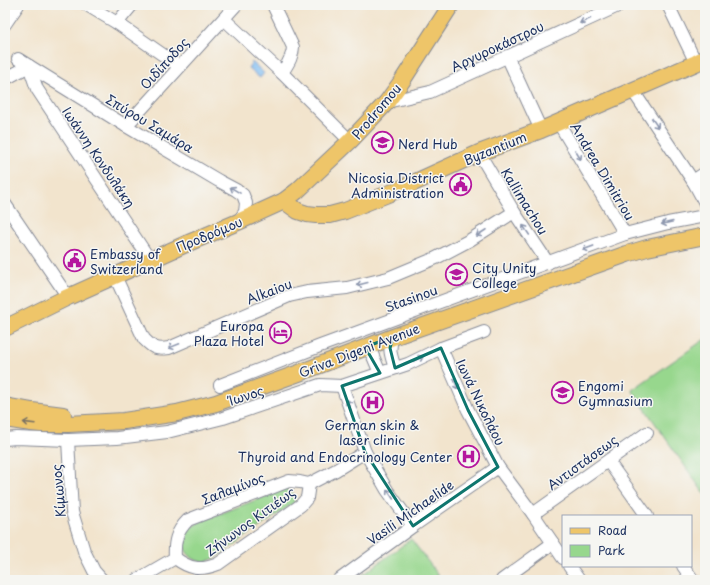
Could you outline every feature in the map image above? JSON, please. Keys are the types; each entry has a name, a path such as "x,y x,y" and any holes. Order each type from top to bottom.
{"main road":[{"name":"Prodromou","path":"284,201 297,191 350,142 387,102 451,5"},
{"name":"Byzantium","path":"284,201 298,211 307,214 330,214 345,211 398,190 479,153 541,130 700,61"},
{"name":"Προδρόμου","path":"5,328 150,260 284,201"},
{"name":"Griva Digeni Avenue","path":"5,406 56,414 96,416 148,409 212,396 602,258 648,243 705,232"},
{"name":"Griva Digeni Avenue","path":"5,418 31,423 68,424 124,421 177,412 216,403 365,347 627,254 655,246 705,236"}],"street":[{"path":"5,24 18,5"},
{"path":"87,5 180,66"},
{"path":"117,24 132,5"},
{"name":"Οιδίποδος","path":"126,126 236,5"},
{"path":"273,5 294,47 292,56 282,73"},
{"name":"Αργυροκάστρου","path":"387,102 430,92 620,5"},
{"path":"668,5 700,61"},
{"path":"224,18 282,73 350,142"},
{"path":"507,56 541,130"},
{"name":"Σπύρου Σαμάρα","path":"18,59 126,126 243,195 246,203 244,212 238,222"},
{"path":"5,79 29,66"},
{"name":"Ιωάννη Κονδυλάκη","path":"29,66 37,89 150,260"},
{"path":"402,81 415,88 430,92"},
{"path":"633,91 693,181 705,203"},
{"name":"Andrea Dimitriou","path":"558,122 625,234"},
{"name":"Kallimachou","path":"479,153 514,212 548,263"},
{"path":"693,181 705,173"},
{"path":"5,204 68,298"},
{"name":"Alkaiou","path":"115,276 144,339 151,346 156,348 169,348 289,296 307,292 347,288 388,278 436,258 470,240 514,212"},
{"name":"Stasinou","path":"220,385 320,346 625,234 668,223 705,216"},
{"name":"Ίωνος","path":"5,440 16,438 68,440 117,438 167,432 223,418 320,385 342,386 408,364 441,348 484,332"},
{"path":"393,337 390,353 395,368"},
{"path":"365,347 372,354 380,373"},
{"name":"Ιωνά Νικολάου","path":"441,348 468,410 498,467 562,556"},
{"path":"342,386 365,452 387,490 413,526"},
{"name":"Αντιστάσεως","path":"533,514 647,433"},
{"name":"Κίμωνος","path":"68,440 72,512 84,551 94,571 102,580"},
{"path":"309,484 336,470 365,452"},
{"path":"608,461 646,515"},
{"name":"Vasili Michaelide","path":"338,580 498,467"},
{"name":"Σαλαμίνος","path":"175,558 174,550 178,534 188,520 289,481 309,484"},
{"name":"Ζήνωνος Κιτιέως","path":"175,558 183,563 200,568 208,568 218,564 301,505 307,498 309,484"},
{"path":"502,580 553,543"},
{"path":"137,580 175,558"},
{"path":"570,567 579,580"},
{"path":"684,567 693,580"}],"highlighted area":[{"path":"393,337 390,348 395,368 441,348 468,410 498,467 413,526 365,452 342,386 380,373 365,347"}],"green space":[{"path":"705,339 705,495 632,390"},
{"path":"285,489 291,491 295,497 294,503 215,558 205,562 199,561 190,556 187,552 183,543 186,533 201,521"},
{"path":"411,539 442,580 356,580"}],"water":[{"path":"252,62 264,73 260,78 248,68"}],"place":[{"name":"Nerd Hub","path":"382,143"},
{"name":"Nicosia District Administration","path":"460,184"},
{"name":"Embassy of Switzerland","path":"75,260"},
{"name":"City Unity College","path":"456,274"},
{"name":"Europa Plaza Hotel","path":"280,332"},
{"name":"Engomi Gymnasium","path":"563,392"},
{"name":"German skin & laser clinic","path":"372,402"},
{"name":"Thyroid and Endocrinology Center","path":"468,456"}]}
